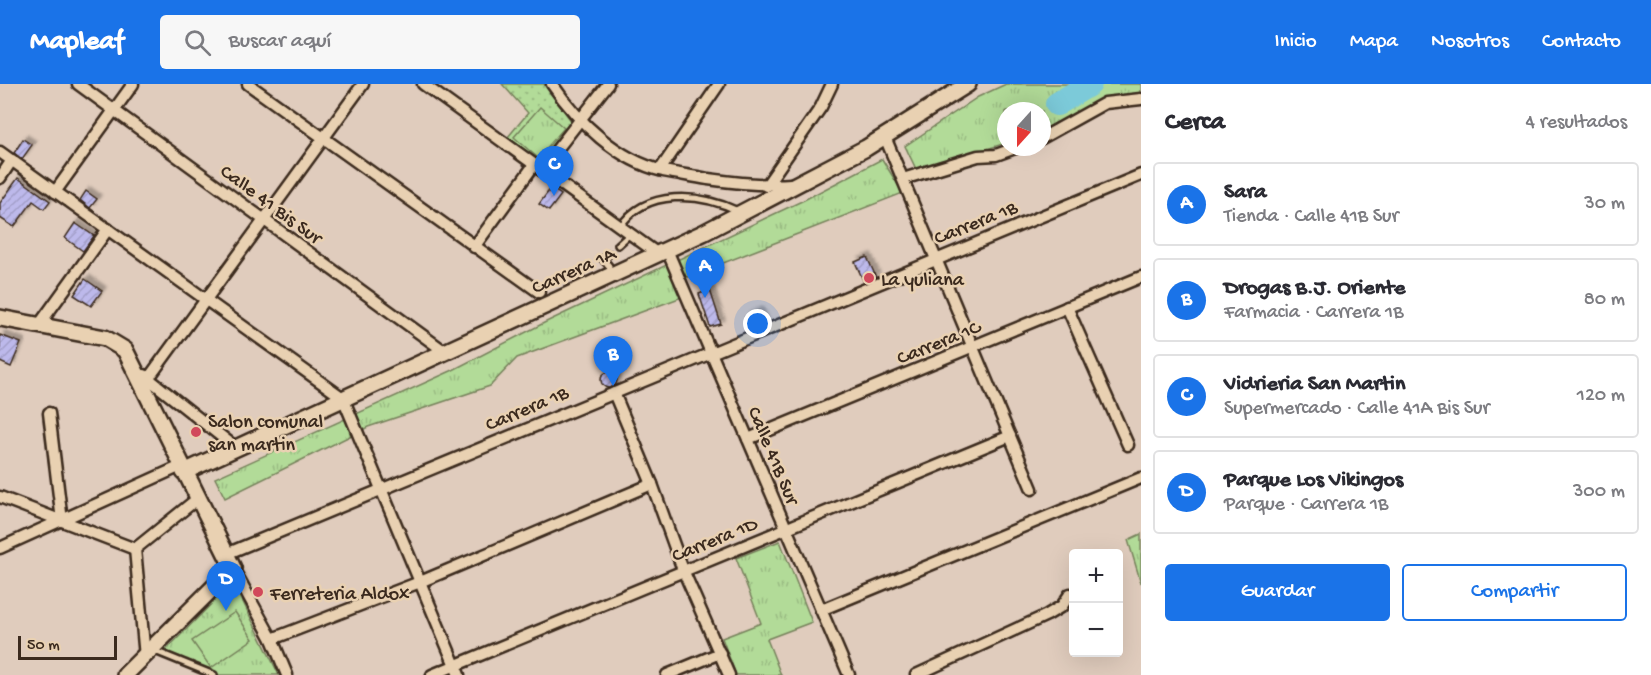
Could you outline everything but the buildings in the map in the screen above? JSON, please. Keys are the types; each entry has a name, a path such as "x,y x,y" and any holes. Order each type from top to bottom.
{"main road":[{"name":"Carrera 1A","path":"182,469 236,448 742,213 885,137 968,84"},
{"path":"0,318 114,341 125,350 229,561"},
{"name":"Carrera 1B","path":"125,675 148,653 229,561"}],"street":[{"name":"Calle 41 Bis Sur","path":"78,84 444,351"},
{"path":"55,192 133,84"},
{"path":"248,84 474,248 539,292"},
{"path":"148,379 363,84"},
{"path":"423,84 620,227 662,252"},
{"path":"552,84 580,120 623,153 660,170 766,186 797,184"},
{"path":"474,248 608,84"},
{"path":"660,170 719,84"},
{"path":"766,186 821,107 832,84"},
{"path":"1051,133 1105,103 1141,99"},
{"path":"885,137 1032,489"},
{"path":"0,152 343,398 458,670"},
{"path":"903,179 978,156 997,156"},
{"path":"0,178 12,160"},
{"name":"Carrera 1B","path":"229,561 382,491 1141,175"},
{"path":"39,325 108,229"},
{"name":"Calle 41B Sur","path":"662,252 711,353 849,675"},
{"name":"Carrera 1C","path":"748,439 1141,277"},
{"path":"1066,307 1128,446"},
{"path":"134,367 236,448"},
{"path":"614,393 652,484 683,570 729,675"},
{"path":"49,413 62,521"},
{"name":"Carrera 1D","path":"432,675 458,670 683,570 1010,436"},
{"path":"0,548 182,469"},
{"path":"821,610 1141,478"},
{"path":"272,639 420,582 652,484"},
{"path":"0,497 135,549"},
{"path":"135,549 197,498"},
{"path":"135,549 148,653"},
{"path":"229,561 272,639 287,675"},
{"path":"916,675 1047,615 1062,606 1069,596"},
{"path":"667,675 720,653"}],"lane":[{"path":"620,227 643,204 665,200 694,197 742,213"},
{"path":"618,245 630,234"},
{"path":"609,254 603,259 609,266"},
{"path":"148,653 214,675"}],"green space":[{"path":"502,84 544,84 572,122 541,162 508,137 528,113"},
{"path":"1006,84 1141,84 1141,102 1104,99 1051,126 1051,102 997,102 997,146 917,171 905,146 978,97"},
{"path":"540,107 564,128 538,158 514,137"},
{"path":"882,159 903,193 677,281 682,297 517,358 490,386 368,427 225,498 215,478 451,371 544,323 804,200"},
{"path":"1141,534 1141,583 1128,540"},
{"path":"780,541 812,622 767,639 781,675 736,675 722,638 761,623 736,558"},
{"path":"233,582 279,675 214,675 164,652"},
{"path":"235,612 253,639 211,668 192,641"}],"waterway":[{"path":"1057,104 1090,84"}],"place":[{"name":"Vidrieria San Martin","path":"554,196"},
{"name":"La yuliana","path":"869,278"},
{"name":"Sara","path":"705,298"},
{"name":"Drogas B.J. Oriente","path":"613,386"},
{"name":"Salon comunal san martin","path":"196,432"},
{"name":"Ferreteria Aldox","path":"258,592"},
{"name":"Parque Los Vikingos","path":"226,611"}]}
